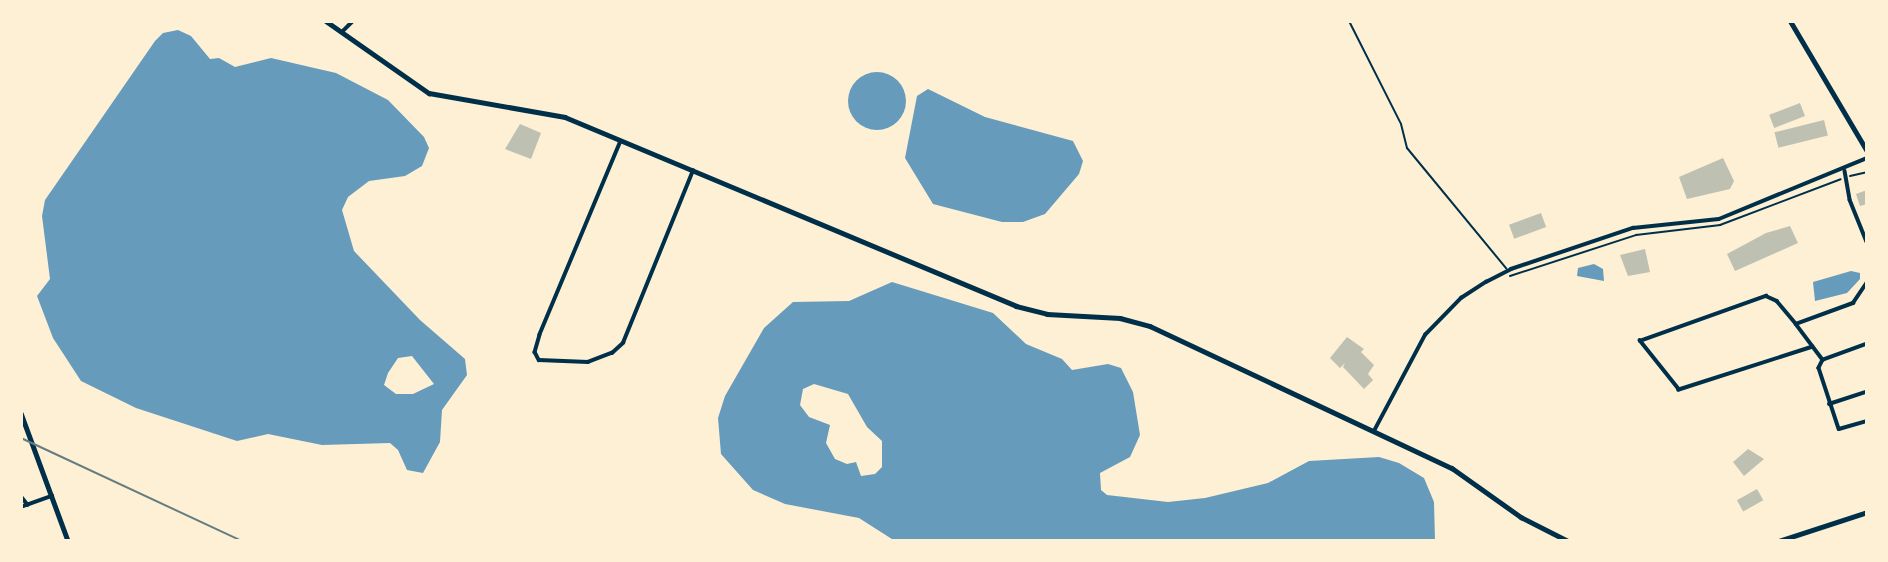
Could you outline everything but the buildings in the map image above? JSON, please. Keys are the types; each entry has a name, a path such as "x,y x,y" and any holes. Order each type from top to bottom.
{"main road":[{"path":"1790,21 1867,151"}],"street":[{"path":"326,21 429,93 554,114 1016,306 1047,314 1120,318 1150,326 1452,468 1521,517 1568,541"},
{"path":"342,32 353,21"},
{"path":"621,141 540,335 535,352 538,360 578,363 598,359 623,343 693,171"},
{"path":"1374,431 1425,335 1461,298 1486,282 1519,266 1633,228 1719,219 1845,170 1867,158"},
{"path":"1845,170 1850,200 1867,242"},
{"path":"1796,324 1853,303 1867,282"},
{"path":"1813,347 1679,390 1640,344 1644,337 1766,296 1777,302 1796,324 1823,360"},
{"path":"1867,344 1823,360 1819,368 1839,429 1867,421"},
{"path":"1829,404 1867,391"},
{"path":"21,413 68,541"},
{"path":"21,496 27,505"},
{"path":"21,507 52,496"},
{"path":"1779,541 1867,512"}],"path":[{"path":"1349,21 1401,124 1404,143 1505,267"},
{"path":"1852,175 1867,172"},
{"path":"1509,274 1643,233 1720,225 1843,179"}],"water":[{"path":"178,30 191,36 210,59 219,58 235,67 271,58 336,73 388,100 424,137 429,148 422,166 405,176 369,181 348,197 342,210 354,251 420,320 465,359 467,375 442,410 440,442 423,473 407,470 398,450 390,443 322,445 268,434 237,441 136,408 81,381 53,338 37,296 50,279 42,216 45,200 163,33","holes":["412,356 434,384 413,394 396,394 384,385 398,358"]},
{"path":"877,72 893,77 901,85 906,101 901,117 893,125 877,130 861,125 853,117 848,101 853,85 861,77"},
{"path":"928,89 985,117 1073,141 1083,161 1079,174 1045,214 1023,222 1002,222 933,204 905,158 917,96"},
{"path":"1594,264 1603,269 1604,281 1577,276 1578,268"},
{"path":"1851,271 1860,273 1860,279 1847,293 1815,301 1813,282"},
{"path":"892,282 993,313 1026,344 1062,359 1072,370 1108,364 1121,368 1133,392 1140,435 1130,457 1100,473 1101,490 1107,495 1168,502 1205,498 1268,483 1309,461 1379,457 1399,463 1424,478 1434,502 1435,541 895,541 859,518 785,504 753,490 721,454 718,418 725,396 764,328 793,302 849,301","holes":["814,384 848,394 867,427 882,441 882,467 875,474 861,476 856,462 847,464 835,459 826,443 830,425 809,417 800,405 803,389"]}],"railway":[{"path":"21,438 242,541"}]}
